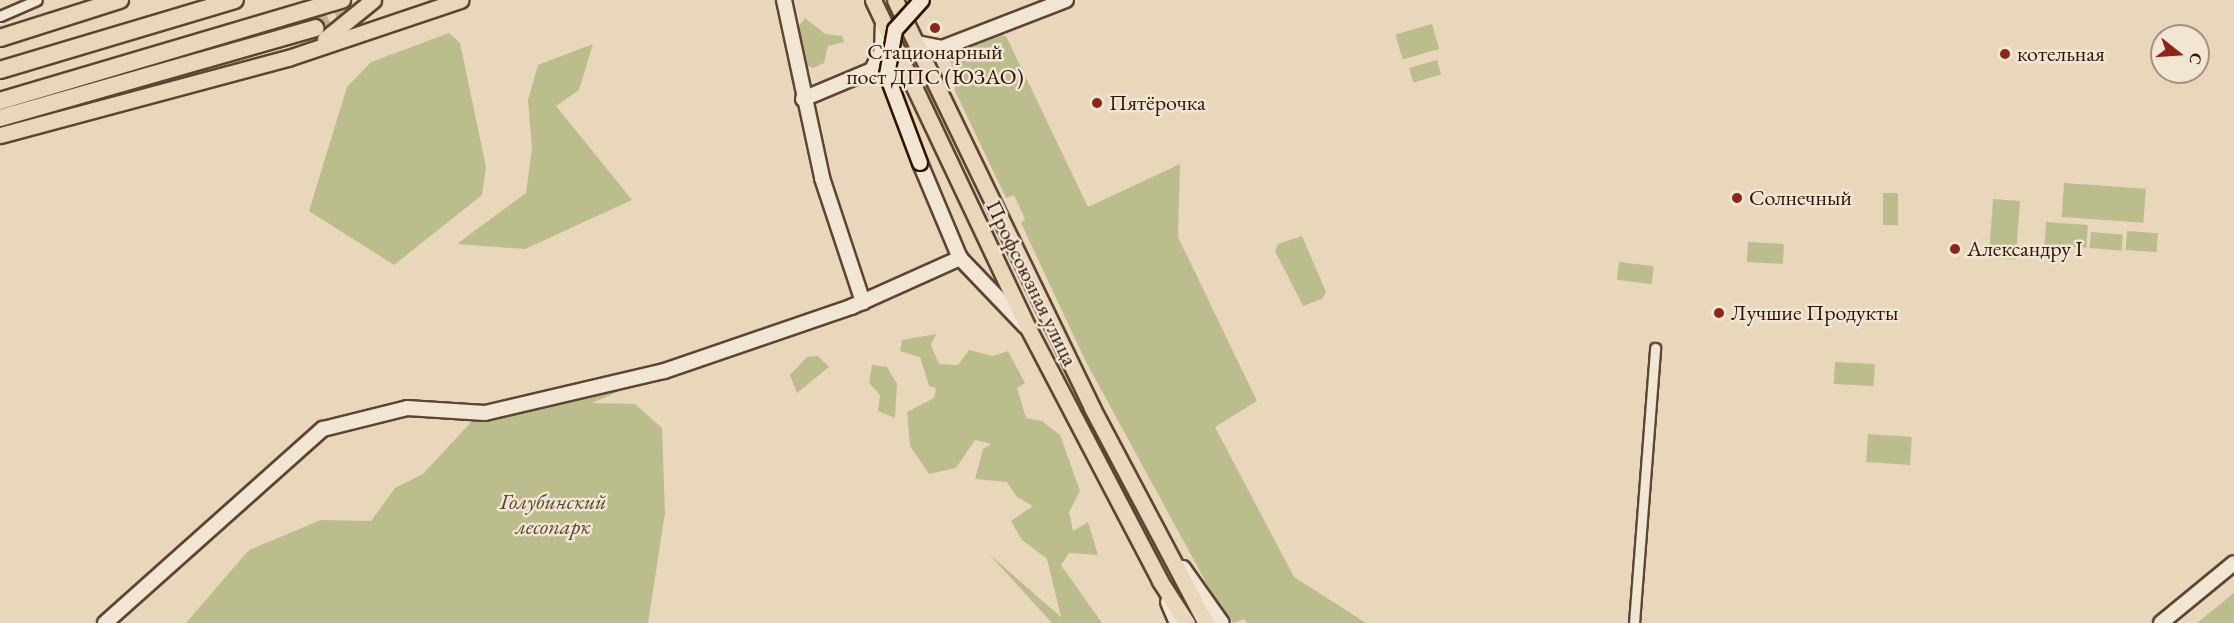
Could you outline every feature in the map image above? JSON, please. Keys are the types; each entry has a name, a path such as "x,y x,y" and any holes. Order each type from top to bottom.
{"highway":[{"path":"0,69 235,0"},
{"path":"0,101 342,0"},
{"path":"0,38 114,3"},
{"path":"0,118 315,28"}],"main road":[{"path":"114,3 127,0"},
{"path":"288,58 330,37 373,0"},
{"path":"0,135 288,58 460,0"},
{"name":"Профсоюзная улица","path":"873,0 1028,328 1160,580 1188,623"},
{"name":"Профсоюзная улица","path":"895,0 1151,526 1206,623"},
{"path":"906,0 914,37"}],"street":[{"path":"0,16 37,0"},
{"path":"784,0 803,99 863,302"},
{"path":"922,0 895,30 887,75 920,163 960,258 1028,328"},
{"path":"914,37 942,48 1066,0"},
{"path":"803,99 872,70 882,50 883,25"},
{"path":"931,72 942,48"},
{"path":"105,623 323,429 407,408 485,413 664,371 863,302 960,258"},
{"path":"1634,623 1655,348"},
{"name":"Профсоюзная улица","path":"1151,526 1222,623"},
{"path":"2161,623 2234,563"},
{"name":"Профсоюзная улица","path":"1160,580 1177,623"}],"green space":[{"path":"805,18 825,34 842,36 844,42 828,46 824,63 813,68 803,64 800,47 797,28"},
{"path":"1432,24 1439,49 1403,59 1395,34"},
{"path":"449,33 460,43 486,167 482,195 394,265 309,211 347,87 371,62"},
{"path":"997,35 1006,36 1088,207 1180,164 1178,237 1257,401 1215,427 1294,577 1366,623 1247,623 1244,619 1233,623 1220,608 1085,360 1021,223 1025,219 1014,195 1006,198 955,91 950,55"},
{"path":"593,44 579,90 556,106 632,200 525,249 457,244 526,193 532,149 528,100 538,65"},
{"path":"1437,60 1441,74 1413,82 1409,68"},
{"path":"2064,183 2146,189 2143,223 2062,217"},
{"path":"1883,193 1898,193 1898,225 1883,225"},
{"path":"1993,199 2020,201 2016,260 1989,258"},
{"path":"2046,222 2088,225 2086,248 2044,245"},
{"path":"2127,231 2158,233 2157,252 2126,250"},
{"path":"2091,232 2123,235 2121,251 2090,248"},
{"path":"1302,236 1326,292 1322,299 1303,306 1275,251 1278,244"},
{"path":"1748,242 1784,244 1783,264 1747,262"},
{"path":"1619,262 1654,266 1652,284 1617,280"},
{"path":"936,334 931,345 939,364 958,365 969,350 993,356 1008,351 1025,383 1017,388 1026,418 1042,421 1060,435 1080,491 1069,512 1073,531 1088,522 1098,555 1069,553 1061,565 1102,623 1052,623 989,554 1061,617 1047,559 1022,540 1011,521 1033,506 1017,497 1007,482 975,479 983,449 991,444 975,440 956,468 929,474 910,446 907,412 934,398 936,388 929,386 920,357 900,351 902,340"},
{"path":"818,356 829,367 797,393 790,375 807,357"},
{"path":"1835,362 1875,364 1874,386 1834,384"},
{"path":"872,365 887,367 897,384 895,418 878,411 880,395 869,383"},
{"name":"Голубинский лесопарк","path":"638,383 592,403 635,404 662,428 665,513 648,623 186,623 249,550 321,520 371,521 395,488 423,474 474,419"},
{"path":"1868,434 1912,437 1910,465 1866,462"},
{"path":"2234,593 2234,623 2197,623 2213,610"}],"tunnel":[{"path":"315,28 357,7"}],"place":[{"name":"Стационарный пост ДПС (ЮЗАО)","path":"935,28"},
{"name":"котельная","path":"2005,54"},
{"name":"Пятёрочка","path":"1097,103"},
{"name":"Солнечный","path":"1737,198"},
{"name":"Александру I","path":"1955,249"},
{"name":"Лучшие Продукты","path":"1719,313"}]}
